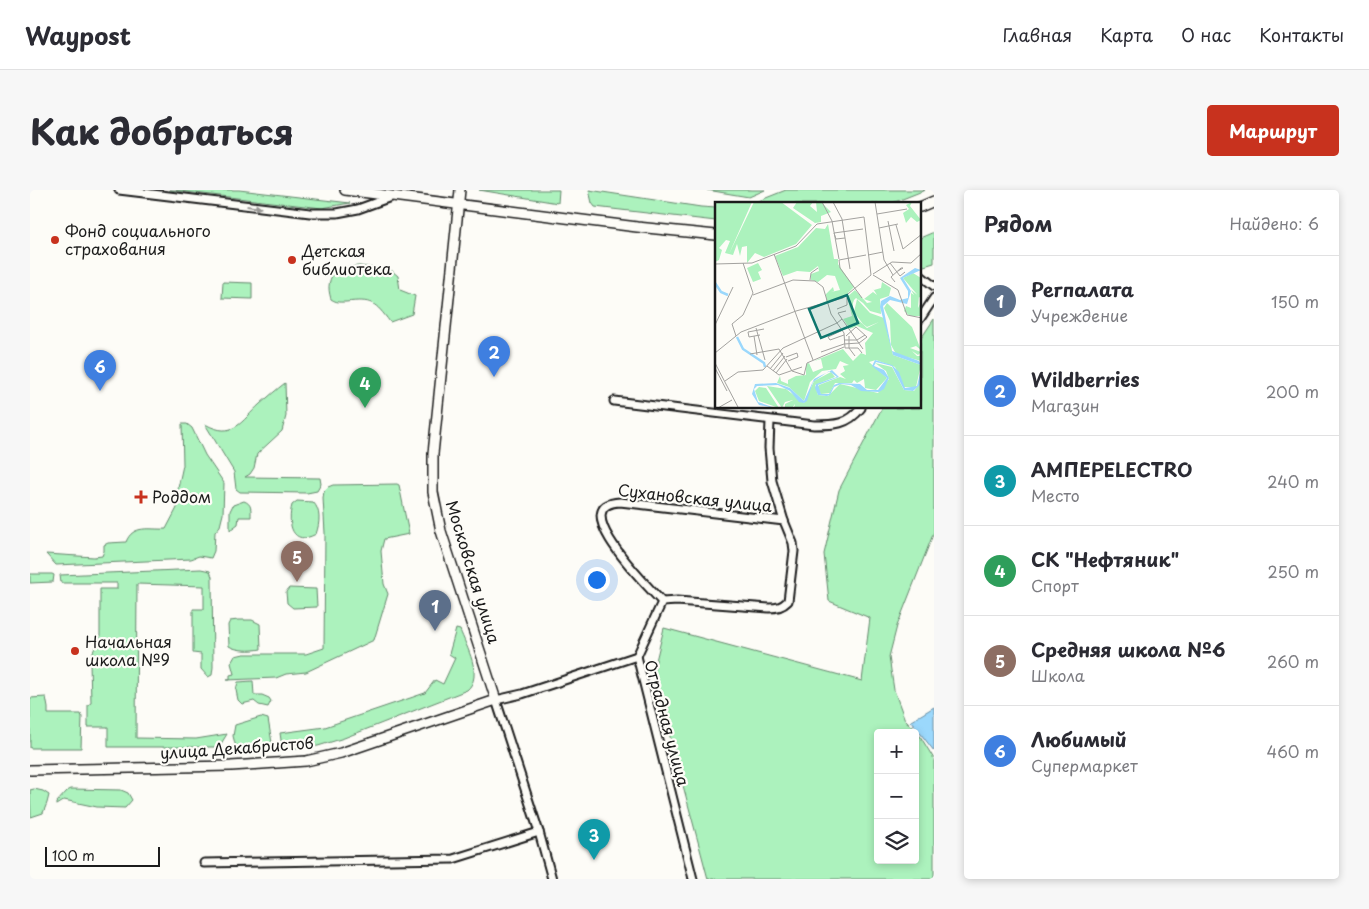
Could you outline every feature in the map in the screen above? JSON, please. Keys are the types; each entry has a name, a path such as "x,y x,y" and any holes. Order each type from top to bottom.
{"main road":[{"path":"345,190 637,227 715,235"},
{"name":"Московская улица","path":"460,190 433,454 433,486 441,531 496,700"},
{"path":"922,206 934,202"},
{"name":"улица Декабристов","path":"30,770 231,766 306,761 341,753 496,700"}],"street":[{"path":"119,190 310,213 358,209 394,196"},
{"path":"385,190 394,196"},
{"path":"922,277 934,286"},
{"path":"922,316 934,298"},
{"path":"614,401 770,421 826,425 841,423 851,419 860,409"},
{"path":"637,656 662,602 691,602 768,608 784,605 788,601 794,551 770,470 770,421"},
{"name":"Сухановская улица","path":"662,602 611,542 602,524 601,515 604,506 620,502 784,521"},
{"name":"Отрадная улица","path":"496,700 529,692 637,656 693,879"},
{"name":"Московская улица","path":"496,700 539,832 552,879"},
{"path":"204,863 453,859 539,832"}],"green space":[{"path":"169,190 239,190 350,203 322,208"},
{"path":"479,190 559,190 558,203"},
{"path":"589,190 715,208 715,221 595,207"},
{"path":"707,190 765,190 749,197"},
{"path":"786,190 925,190 895,202 756,202"},
{"path":"934,232 934,263 924,266 922,264 922,237"},
{"path":"359,266 391,270 398,276 400,290 415,296 412,314 390,322 372,303 362,301 338,302 331,299 329,283 336,268"},
{"path":"223,282 252,283 252,299 222,298"},
{"path":"934,319 934,532 897,626 889,657 894,690 905,720 913,729 874,729 874,864 919,864 919,735 934,759 934,879 708,879 653,673 664,628 862,681 870,618 829,601 824,554 839,490 881,409 922,409 922,337"},
{"path":"285,383 286,416 282,431 257,454 254,468 245,477 320,478 321,484 317,491 307,493 240,492 236,489 234,472 205,424 223,430 236,426"},
{"path":"182,424 187,424 192,428 205,455 224,483 223,514 220,526 215,532 214,551 211,558 199,556 191,559 56,565 46,554 102,556 104,545 126,542 129,536 138,530 166,529 177,508 177,493 183,465"},
{"path":"333,485 399,485 409,534 384,539 381,551 384,584 388,594 374,640 306,672 286,674 276,678 230,680 230,675 234,674 231,663 235,656 244,654 306,654 324,648 324,491"},
{"path":"244,501 250,505 251,517 239,517 238,524 230,530 230,511 233,505"},
{"path":"297,501 313,502 316,505 319,517 316,534 301,538 293,532 290,519 292,505"},
{"path":"201,569 210,571 212,577 213,667 212,675 208,677 201,669 201,654 193,653 193,609 204,609 204,586 137,584 136,738 196,739 227,734 219,747 108,747 108,727 88,727 88,705 91,703 90,663 93,657 97,657 91,656 100,637 100,589 117,589 117,583 61,583 60,575"},
{"path":"30,574 52,574 54,575 53,582 30,583"},
{"path":"289,588 316,589 317,607 293,608 287,603 286,592"},
{"path":"252,620 260,624 261,649 244,650 229,646 228,625 230,621"},
{"path":"456,629 460,630 474,669 472,684 467,690 344,738 318,746 284,749 282,747 280,733 325,727 425,693 435,680 443,684 455,658 449,654"},
{"path":"253,681 254,695 262,695 269,698 271,701 268,707 259,705 254,701 242,704 238,700 236,690 238,682"},
{"path":"46,697 48,714 81,714 81,748 30,748 30,698"},
{"path":"261,717 268,719 273,749 237,751 233,736 235,725"},
{"path":"34,789 49,795 43,813 31,817 30,790"},
{"path":"71,789 121,790 128,793 132,800 125,808 97,807 64,800 56,805 67,791"}],"water":[{"path":"934,707 934,751 919,729 911,721"}],"place":[{"name":"Фонд социального страхования","path":"55,240"},
{"name":"Детская библиотека","path":"292,260"},
{"name":"Wildberries","path":"494,377"},
{"name":"Любимый","path":"100,391"},
{"name":"СК \"Нефтяник\"","path":"365,408"},
{"name":"Роддом","path":"141,497"},
{"name":"Средняя школа №6","path":"297,582"},
{"name":"Регпалата","path":"435,631"},
{"name":"Начальная школа №9","path":"75,651"},
{"name":"АМПЕРELECTRO","path":"594,860"}]}
